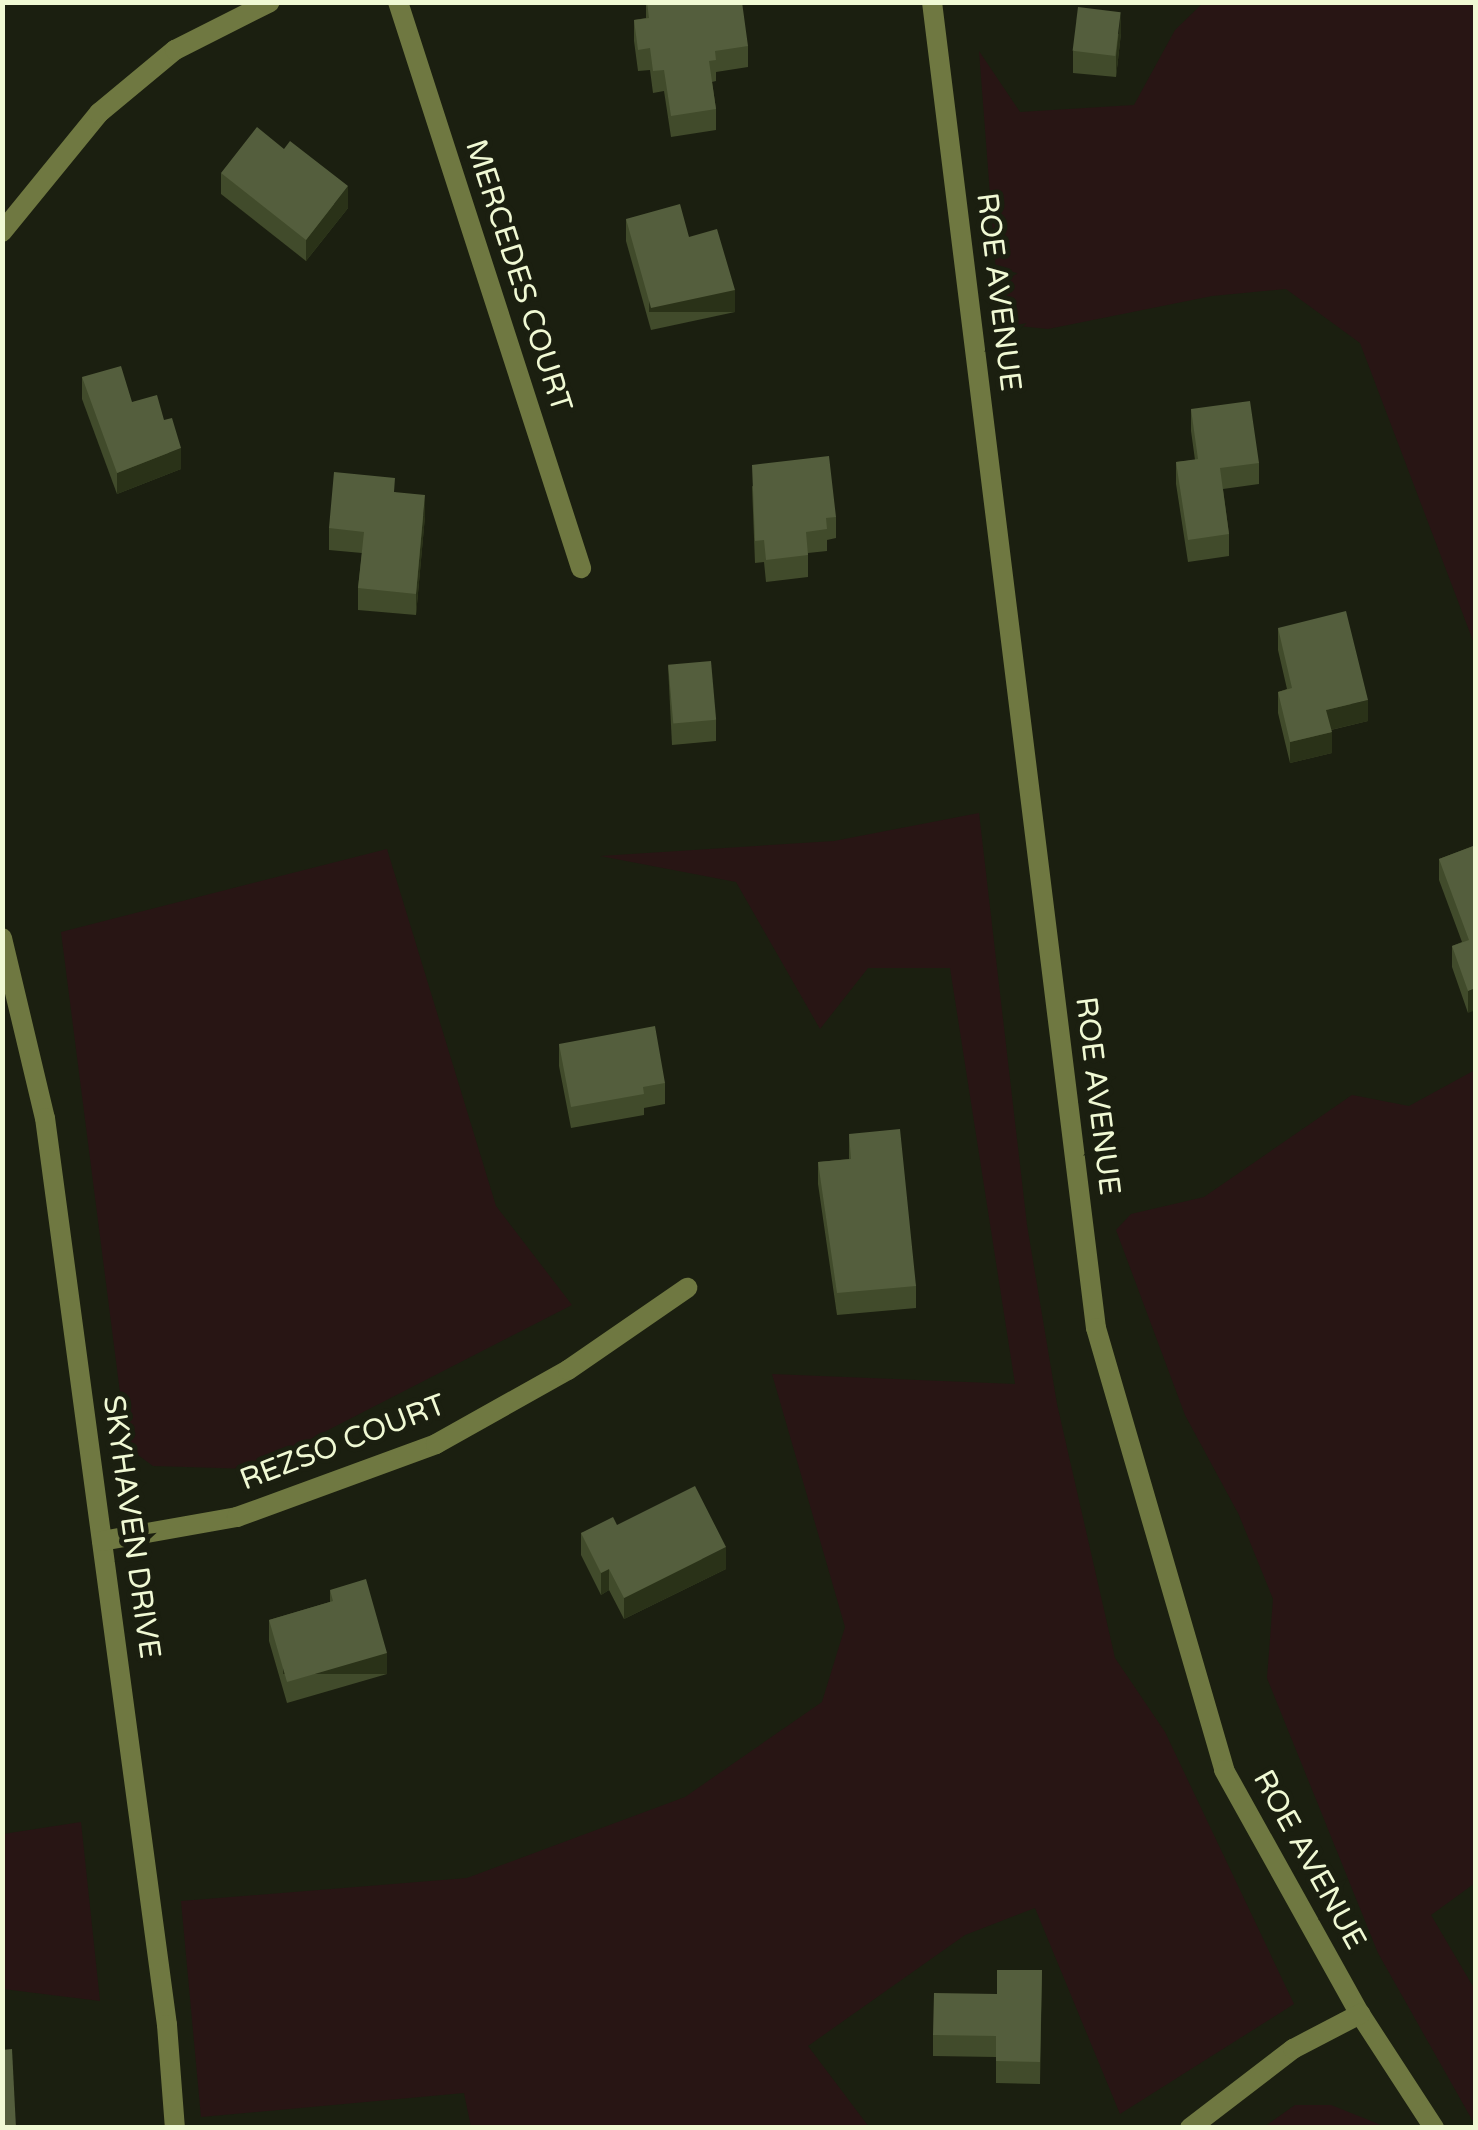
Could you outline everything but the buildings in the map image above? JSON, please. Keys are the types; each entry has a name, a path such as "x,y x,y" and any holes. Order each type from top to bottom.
{"street":[{"path":"2,232 100,113 175,50 270,2"},
{"name":"MERCEDES COURT","path":"398,2 580,568"},
{"name":"ROE AVENUE","path":"932,2 1096,1328 1224,1770 1360,2014 1434,2128"},
{"name":"SKYHAVEN DRIVE","path":"2,938 46,1118 167,2025 175,2128"},
{"name":"REZSO COURT","path":"102,1542 237,1517 436,1444 568,1370 686,1288"},
{"path":"1190,2128 1293,2050 1360,2014"}],"shaded area":[{"path":"1203,3 1475,3 1475,646 1360,343 1286,289 1212,296 1048,329 1000,324 979,51 1020,112 1134,105 1175,30"},
{"path":"979,813 1027,1225 1057,1404 1115,1658 1165,1732 1294,2004 1120,2114 1035,1908 965,1935 808,2046 869,2127 471,2127 464,2093 201,2117 181,1901 467,1878 685,1797 822,1702 845,1627 772,1374 1015,1384 950,968 868,968 820,1029 736,882 600,856 834,841"},
{"path":"387,849 496,1206 572,1305 252,1469 153,1466 127,1447 61,932"},
{"path":"1475,1070 1475,1883 1431,1915 1475,1990 1475,2125 1378,1953 1267,1678 1273,1599 1239,1515 1185,1415 1116,1230 1131,1214 1204,1197 1352,1095 1409,1106"},
{"path":"81,1822 100,2001 3,1989 3,1834"},
{"path":"1295,2105 1331,2105 1386,2127 1264,2127"}]}
